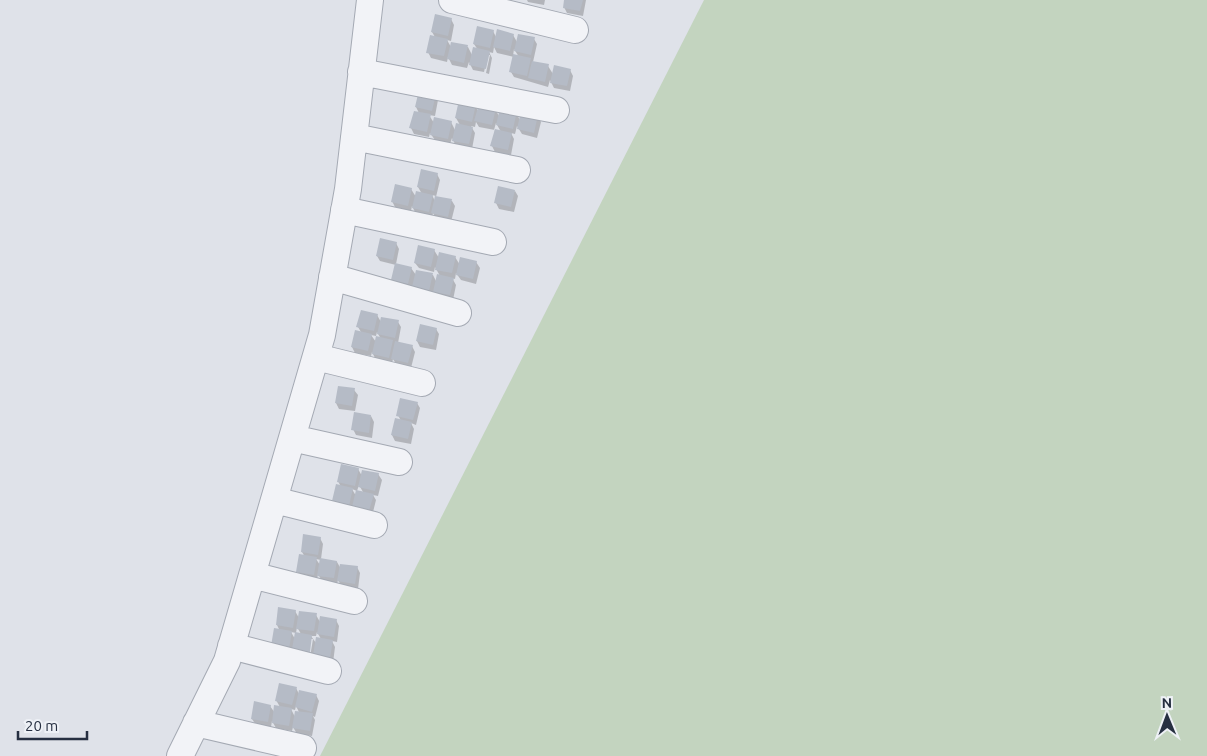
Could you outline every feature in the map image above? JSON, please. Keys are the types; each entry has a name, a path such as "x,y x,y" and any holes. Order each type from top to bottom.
{"street":[{"path":"180,756 227,661 322,335 344,210 370,0"},
{"path":"452,0 575,30"},
{"path":"362,72 556,110"},
{"path":"354,137 517,170"},
{"path":"344,210 493,242"},
{"path":"332,278 458,313"},
{"path":"316,357 422,383"},
{"path":"292,438 399,462"},
{"path":"274,500 374,525"},
{"path":"252,575 354,601"},
{"path":"231,646 328,671"},
{"path":"196,723 303,748"}],"green space":[{"path":"704,0 1207,0 1207,756 320,756"}],"building":[{"path":"564,0 583,0 580,11 563,8"},
{"path":"435,14 452,18 448,36 431,32"},
{"path":"477,26 494,30 490,48 473,44"},
{"path":"497,29 514,34 510,51 493,47"},
{"path":"518,34 535,37 531,55 514,51"},
{"path":"430,35 448,39 444,56 426,53"},
{"path":"451,42 468,45 464,63 447,59"},
{"path":"473,47 490,51 486,69 469,65"},
{"path":"513,54 531,58 527,76 509,72"},
{"path":"532,61 549,64 545,82 528,78"},
{"path":"554,65 571,69 567,86 550,83"},
{"path":"419,90 436,94 432,111 415,107"},
{"path":"459,100 476,104 472,122 455,118"},
{"path":"479,104 496,108 492,125 474,121"},
{"path":"500,108 517,111 513,129 496,125"},
{"path":"414,111 431,114 427,132 409,128"},
{"path":"521,111 538,115 534,133 517,129"},
{"path":"434,117 452,121 448,139 430,135"},
{"path":"456,123 473,127 469,144 452,141"},
{"path":"495,129 512,133 508,150 490,146"},
{"path":"421,169 438,173 434,191 417,187"},
{"path":"395,184 412,188 408,206 391,202"},
{"path":"498,186 515,190 511,207 494,203"},
{"path":"416,191 433,195 429,212 412,208"},
{"path":"435,196 452,199 448,217 431,213"},
{"path":"380,238 397,242 393,260 376,256"},
{"path":"418,245 435,249 431,267 414,263"},
{"path":"439,252 456,256 452,273 435,270"},
{"path":"460,257 477,261 473,279 456,275"},
{"path":"395,263 412,267 408,284 391,280"},
{"path":"416,270 433,273 429,291 412,287"},
{"path":"437,274 454,278 450,295 433,292"},
{"path":"361,310 378,314 374,331 356,327"},
{"path":"381,317 399,320 395,338 377,334"},
{"path":"420,324 437,328 433,345 416,341"},
{"path":"355,330 372,334 368,351 351,347"},
{"path":"376,336 393,340 389,358 372,354"},
{"path":"395,341 413,345 408,363 391,359"},
{"path":"338,386 355,388 352,406 335,403"},
{"path":"400,398 418,402 413,420 396,416"},
{"path":"354,412 371,415 369,433 351,430"},
{"path":"395,418 412,422 408,439 391,435"},
{"path":"341,464 359,468 355,486 337,482"},
{"path":"362,470 379,473 375,491 358,487"},
{"path":"336,484 353,488 349,506 332,501"},
{"path":"356,490 374,494 369,511 352,507"},
{"path":"303,534 321,537 318,555 301,552"},
{"path":"299,554 317,557 314,575 296,572"},
{"path":"320,558 337,561 334,578 317,576"},
{"path":"340,564 358,566 355,584 337,581"},
{"path":"278,607 296,610 293,628 276,625"},
{"path":"299,611 317,613 314,631 296,629"},
{"path":"320,616 337,619 334,637 317,634"},
{"path":"274,628 292,631 289,649 271,646"},
{"path":"295,632 312,635 310,652 292,649"},
{"path":"316,637 333,640 330,658 313,655"},
{"path":"279,683 297,687 292,705 275,701"},
{"path":"299,690 317,694 312,712 295,707"},
{"path":"254,701 271,705 268,722 251,719"},
{"path":"274,705 292,708 289,726 272,723"},
{"path":"295,711 313,713 310,731 292,728"}]}
